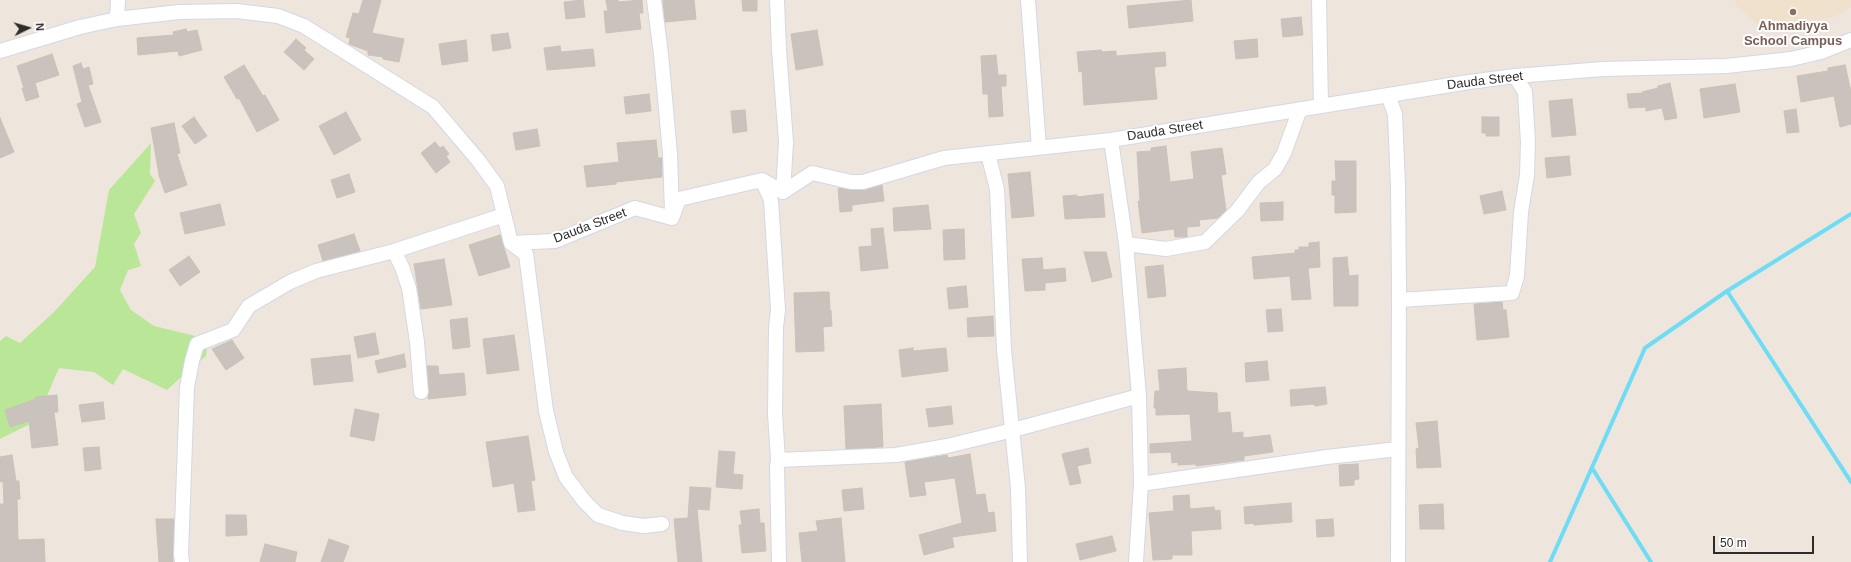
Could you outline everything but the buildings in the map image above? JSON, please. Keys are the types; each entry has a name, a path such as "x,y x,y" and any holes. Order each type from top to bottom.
{"street":[{"path":"117,19 118,0"},
{"path":"654,0 661,54 670,154 672,218"},
{"path":"672,218 679,199 762,180 783,192 786,142 777,0"},
{"path":"1028,0 1039,148"},
{"path":"1319,0 1321,105"},
{"path":"0,51 80,27 117,19 237,5 278,16 304,26 433,107 478,160 497,186 511,243 526,254 546,411 556,452 566,477 584,501 598,515 630,524 644,526 662,524"},
{"name":"Dauda Street","path":"783,192 812,172 852,182 863,182 944,158 1112,140 1321,105 1514,76 1603,69 1726,66 1792,59 1821,52 1851,40"},
{"path":"1399,300 1512,293 1517,276 1521,212 1527,176 1528,142 1525,92 1514,76"},
{"path":"1388,95 1395,114 1399,300 1398,562"},
{"path":"1126,244 1166,249 1205,242 1237,211 1259,182 1275,169 1287,147 1300,109"},
{"path":"1112,140 1126,244 1138,396 1141,484 1136,562"},
{"path":"988,154 996,189 1004,350 1018,488 1020,562"},
{"path":"762,180 771,200 778,302 775,414 778,460 779,562"},
{"name":"Dauda Street","path":"511,243 555,241 635,208 672,218"},
{"path":"182,562 181,554 187,387 192,361 198,344 233,330 249,306 290,282 316,271 394,251 504,215"},
{"path":"394,251 402,267 409,288 417,342 421,392"},
{"path":"778,460 896,455 946,446 1013,430 1138,396"},
{"path":"1141,484 1327,457 1398,449"}],"shaded area":[{"name":"Ahmadiyya School Campus","path":"1735,0 1851,0 1851,7 1834,17 1762,29 1736,5"}],"green space":[{"path":"151,143 150,174 155,181 134,214 141,233 134,244 141,266 128,270 120,290 131,310 154,326 208,339 206,356 167,390 123,369 113,385 94,372 59,368 36,421 0,439 0,341 6,336 20,343 54,312 95,267 109,190"}],"waterway":[{"path":"1550,562 1645,348 1727,291 1851,214"},
{"path":"1727,291 1851,482"},
{"path":"1592,468 1651,562"}],"place":[{"name":"Ahmadiyya School Campus","path":"1793,12"}]}
